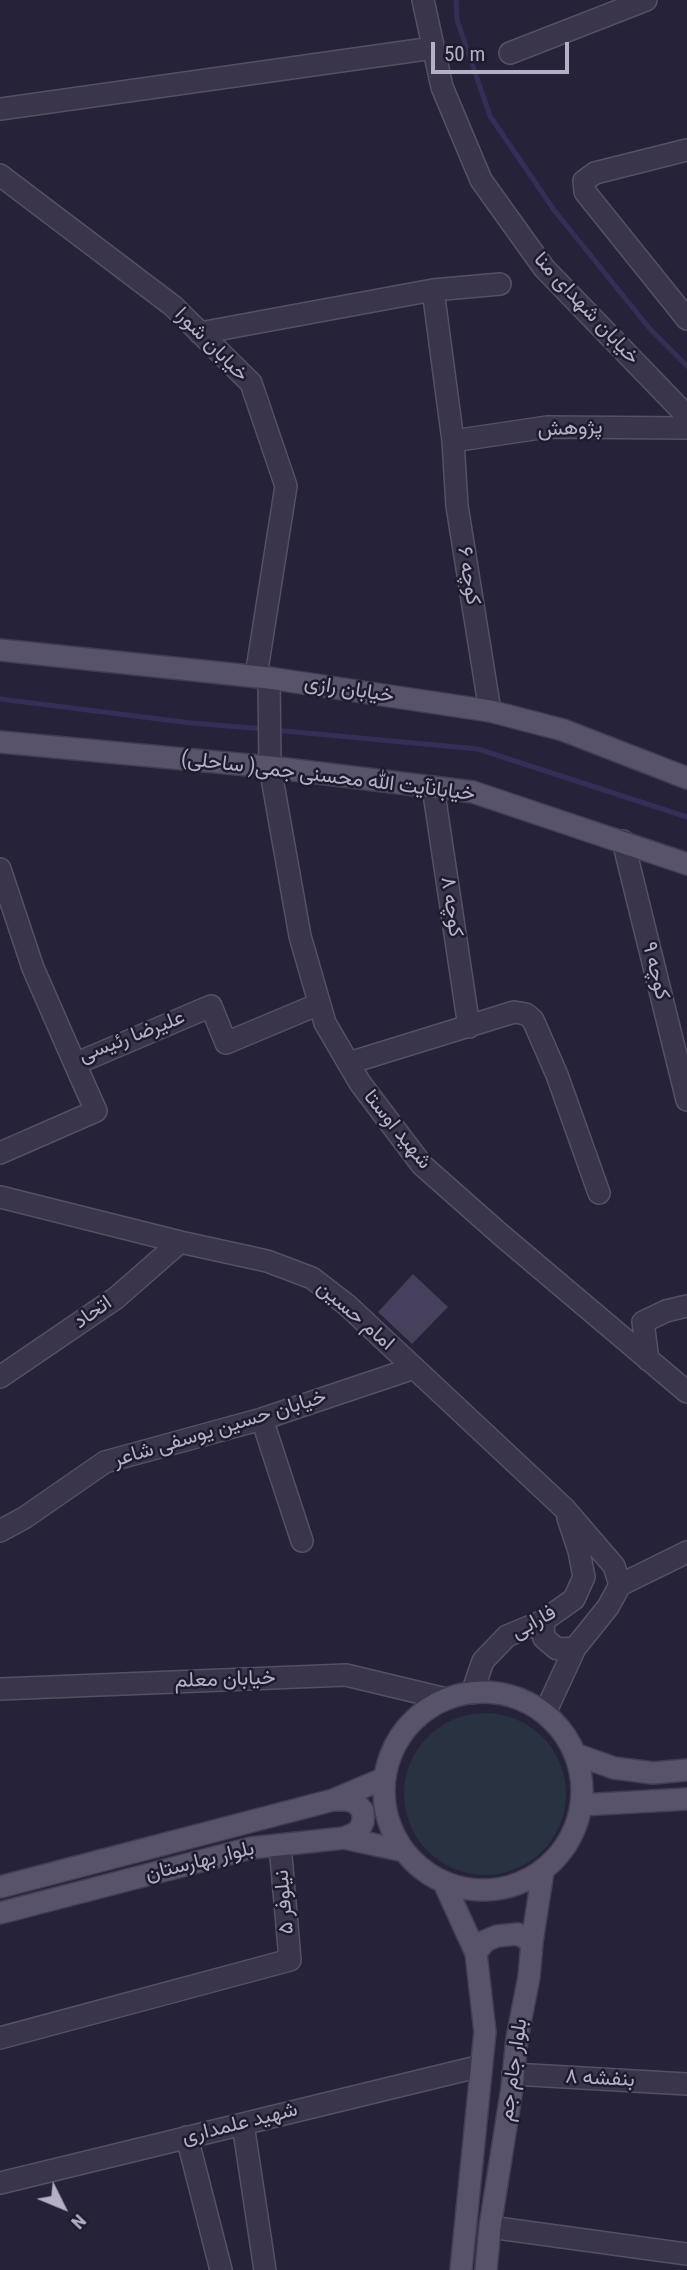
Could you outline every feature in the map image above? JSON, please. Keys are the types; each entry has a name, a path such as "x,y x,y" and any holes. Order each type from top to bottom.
{"main road":[{"name":"خیابان رازی","path":"0,650 262,677 490,711 563,730 687,778"},
{"name":"خیابانآیت الله محسنی جمی( ساحلی)","path":"0,741 270,767 474,792 687,864"},
{"path":"472,1693 498,1693 523,1700 545,1713 563,1731 575,1754 582,1779 582,1805 575,1830 561,1853 543,1871 520,1884 495,1890 469,1890 444,1883 422,1870 404,1851 391,1829 385,1804 385,1778 392,1753 405,1730 424,1712 446,1699 472,1693"},
{"path":"575,1754 614,1768 653,1773 687,1770"},
{"name":"بلوار بهارستان","path":"0,1887 333,1800 385,1778"},
{"path":"582,1805 624,1805 687,1799"},
{"path":"333,1800 355,1802 363,1811 363,1822 358,1832 344,1838"},
{"name":"بلوار بهارستان","path":"0,1913 251,1848 344,1838 404,1851"},
{"name":"بلوار جام جم","path":"486,2270 517,2038 529,1977 543,1871"},
{"name":"بلوار جام جم","path":"444,1883 476,1953 485,2032 461,2270"},
{"path":"476,1953 485,1941 497,1936 518,1934 532,1942"}],"street":[{"name":"خیابان شهدای منا","path":"423,0 442,87 481,180 544,268 687,416"},
{"path":"510,52 646,0"},
{"path":"0,109 433,48"},
{"path":"687,150 595,173 584,181 585,192 687,319"},
{"name":"خیابان شورا","path":"0,175 173,306 251,383 286,486 262,677 270,767"},
{"path":"200,333 433,290 500,284"},
{"name":"کوچه ۶","path":"433,290 453,441 457,506 490,711"},
{"name":"پژوهش","path":"453,441 547,427 687,428"},
{"name":"شهید اوستا","path":"270,767 300,936 319,1004 325,1023 360,1083 422,1165 510,1244 687,1392"},
{"name":"کوچه ۸","path":"433,787 469,1027"},
{"name":"کوچه ۹","path":"624,841 687,1100"},
{"name":"علیرضا رئیسی","path":"0,869 33,968 75,1064 211,1006 226,1043 319,1004"},
{"path":"349,1063 514,1012 526,1014 533,1020 557,1074 599,1193"},
{"path":"0,1153 96,1111 75,1064"},
{"name":"امام حسین","path":"0,1197 267,1261 312,1278 347,1305 565,1509 614,1566 620,1585"},
{"name":"اتحاد","path":"0,1377 116,1298 180,1242"},
{"path":"648,1360 643,1322 666,1311 687,1306"},
{"name":"خیابان حسین یوسفی شاعر","path":"0,1531 24,1518 105,1462 262,1419 414,1368"},
{"path":"262,1419 302,1541"},
{"name":"فارابی","path":"472,1693 482,1661 507,1636 543,1621 574,1600 584,1577 579,1551 565,1509"},
{"path":"620,1585 687,1552"},
{"name":"فارابی","path":"545,1713 575,1648 608,1607 620,1585"},
{"path":"543,1621 544,1638 557,1649 575,1648"},
{"name":"خیابان معلم","path":"0,1689 346,1675 446,1699"},
{"name":"نیلوفر ۵","path":"0,2038 290,1960 280,1845"},
{"name":"شهید علمداری","path":"0,2183 481,2066"},
{"name":"بنفشه ۸","path":"513,2074 687,2084"},
{"path":"243,2124 265,2270"},
{"path":"187,2137 221,2270"},
{"path":"491,2227 687,2254"}],"shaded area":[{"path":"485,1713 516,1719 542,1737 560,1763 566,1794 560,1825 542,1851 516,1869 485,1875 454,1869 428,1851 410,1825 404,1794 410,1763 428,1737 454,1719"}],"building":[{"path":"413,1274 448,1307 412,1344 378,1312"}],"waterway":[{"path":"456,0 457,20 490,116 554,210 650,329 687,366"},
{"path":"0,699 191,723 265,729"},
{"path":"274,730 478,749 687,817"}]}
